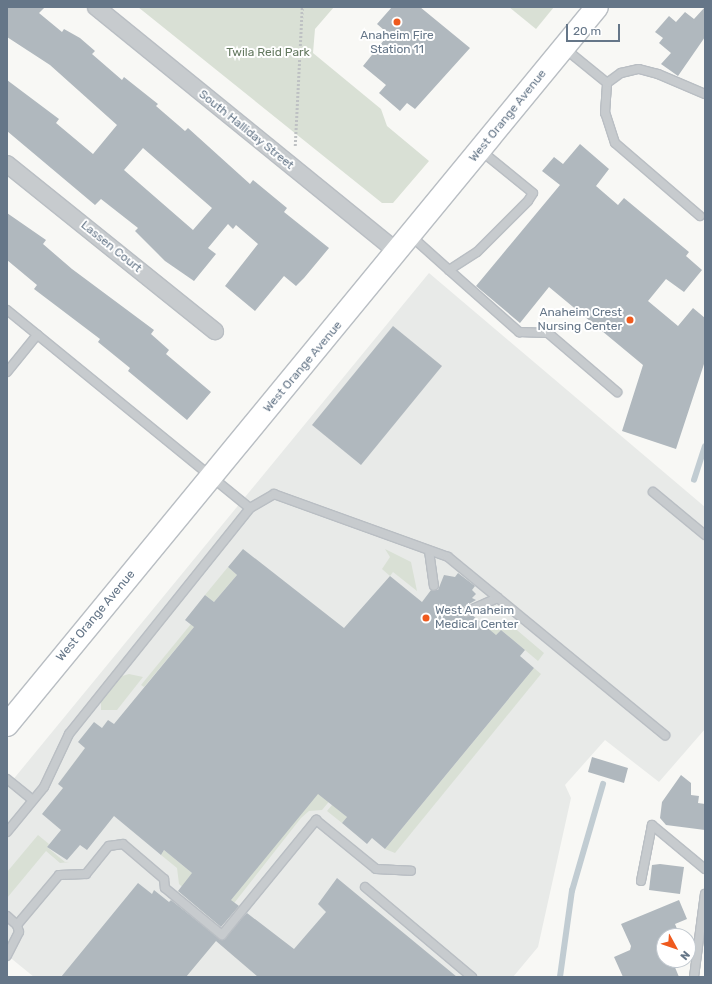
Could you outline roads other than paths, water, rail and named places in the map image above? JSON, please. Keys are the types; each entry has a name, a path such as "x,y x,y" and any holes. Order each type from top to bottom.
{"street":[{"name":"South Halliday Street","path":"96,7 397,252"},
{"name":"West Orange Avenue","path":"7,725 597,7"},
{"name":"Lassen Court","path":"7,164 215,331"}],"lane":[{"path":"563,48 607,83"},
{"path":"607,83 621,73 638,70 658,74 705,94"},
{"path":"607,83 606,113 615,143 700,216"},
{"path":"449,270 477,252 533,193 480,150"},
{"path":"410,236 519,332 548,333 617,392"},
{"path":"7,310 211,478 250,508"},
{"path":"7,372 37,335"},
{"path":"653,492 704,533"},
{"path":"7,832 44,787 69,734 250,508 274,494 448,557 665,735"},
{"path":"429,551 434,586"},
{"path":"466,612 498,598"},
{"path":"7,779 33,800"},
{"path":"7,956 18,940 18,925 59,875 86,874 109,846 123,844 164,879 165,888 222,935 316,820 376,869 411,871"},
{"path":"641,881 652,825 705,869"},
{"path":"365,887 472,977"},
{"path":"694,977 705,894"},
{"path":"7,916 18,925"}],"waterway":[{"path":"694,480 705,447"},
{"path":"560,977 572,891 603,784"}],"place":[{"name":"Anaheim Fire Station 11","path":"397,22"},
{"name":"Anaheim Crest Nursing Center","path":"630,320"},
{"name":"West Anaheim Medical Center","path":"426,618"}],"park label":[{"name":"Twila Reid Park","path":"268,53"}]}
